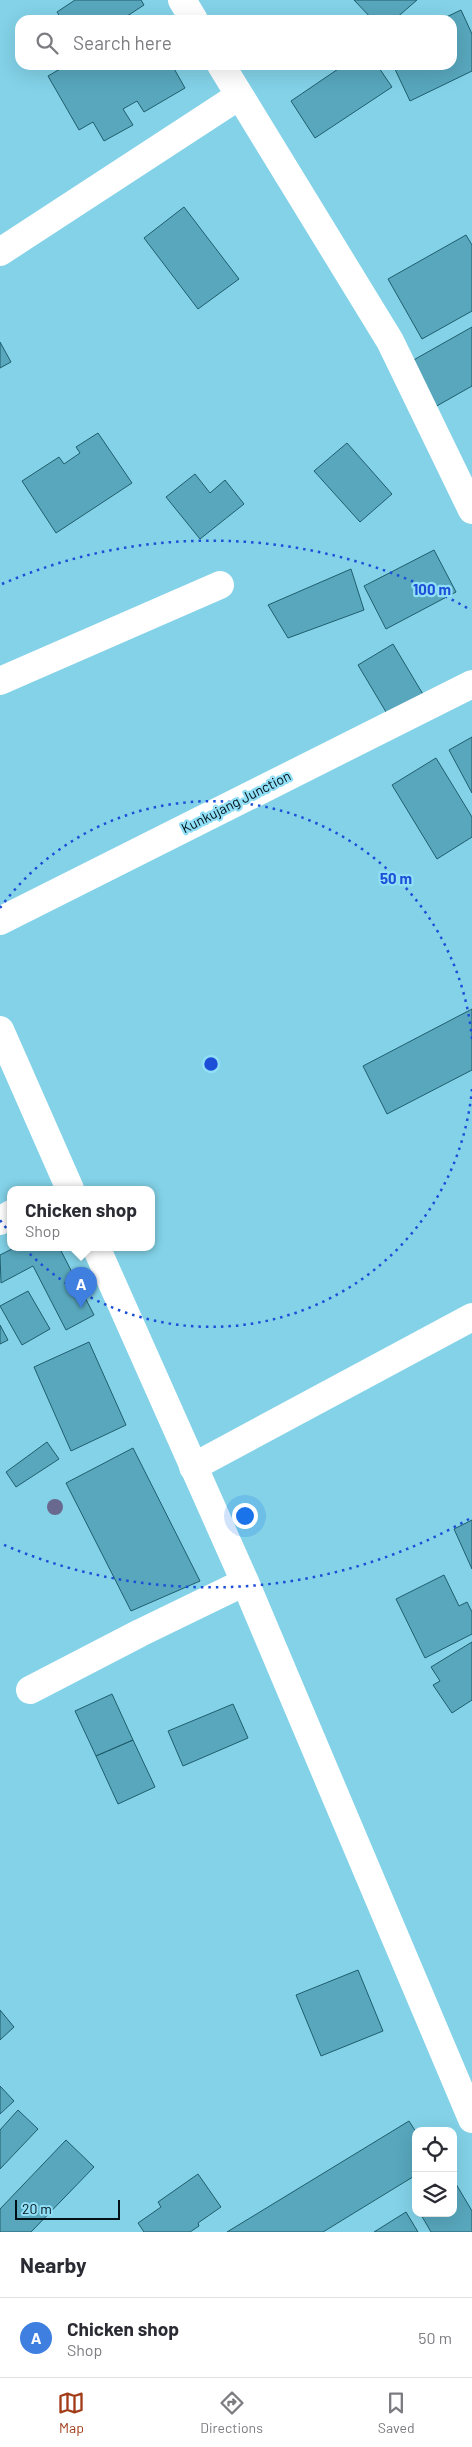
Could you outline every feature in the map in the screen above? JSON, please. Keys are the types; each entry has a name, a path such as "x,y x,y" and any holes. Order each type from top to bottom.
{"street":[{"path":"182,0 191,15"},
{"path":"224,70 390,341 472,510"},
{"path":"0,252 239,96"},
{"path":"0,681 220,586"},
{"name":"Kunkujang Junction","path":"0,921 472,684"},
{"path":"0,1030 64,1186"},
{"path":"98,1251 245,1582 472,2119"},
{"path":"193,1467 472,1317"},
{"path":"30,1690 140,1632 245,1582"}],"building":[{"path":"75,0 141,0 144,5 129,15 59,15 57,12"},
{"path":"354,0 417,0 400,15 368,15"},
{"path":"461,10 472,34 472,71 410,101 395,70 457,70 457,15 450,15"},
{"path":"58,70 175,70 185,88 144,112 137,101 123,109 133,125 104,141 93,122 79,130 48,76"},
{"path":"337,70 380,70 392,87 315,138 291,101"},
{"path":"184,207 239,279 198,309 144,238"},
{"path":"466,235 472,245 472,311 422,339 388,279"},
{"path":"472,327 472,386 435,407 410,362"},
{"path":"0,342 11,362 0,368"},
{"path":"98,433 132,483 56,533 22,481 59,457 64,464 80,453 76,447"},
{"path":"347,443 392,494 360,522 314,471"},
{"path":"195,474 210,493 225,480 244,504 200,539 166,497"},
{"path":"434,550 456,592 386,629 364,586"},
{"path":"351,569 364,610 288,638 268,605"},
{"path":"393,644 427,701 392,722 358,665"},
{"path":"472,737 472,793 449,750"},
{"path":"436,758 472,817 472,837 437,859 392,785"},
{"path":"472,1009 472,1070 387,1114 363,1066"},
{"path":"8,1251 61,1251 94,1315 66,1330 33,1266 1,1283 0,1255"},
{"path":"28,1291 50,1329 22,1345 0,1306"},
{"path":"0,1325 8,1340 0,1344"},
{"path":"89,1342 126,1425 71,1451 34,1367"},
{"path":"47,1442 59,1459 16,1487 6,1472"},
{"path":"133,1448 200,1581 131,1611 66,1483"},
{"path":"472,1520 472,1569 454,1529"},
{"path":"444,1575 459,1606 467,1602 472,1612 472,1634 425,1658 396,1599"},
{"path":"472,1642 472,1700 452,1713 433,1685 440,1681 431,1667"},
{"path":"112,1694 133,1740 96,1756 75,1711"},
{"path":"233,1704 248,1738 183,1766 168,1731"},
{"path":"133,1740 155,1787 118,1804 96,1756"},
{"path":"358,1970 383,2031 321,2056 296,1995"},
{"path":"0,2010 14,2027 0,2040"},
{"path":"0,2086 14,2101 0,2114"},
{"path":"18,2110 38,2129 0,2169 0,2130"},
{"path":"409,2121 413,2127 412,2177 323,2232 227,2232"},
{"path":"66,2140 94,2167 31,2232 0,2232 0,2209"},
{"path":"198,2174 221,2207 198,2223 199,2226 190,2232 144,2232 138,2223 161,2207 158,2202"},
{"path":"457,2186 472,2211 472,2232 431,2232 422,2217 457,2217"},
{"path":"406,2212 418,2232 374,2232"}],"place":[{"name":"Chicken shop","path":"81,1308"}]}
